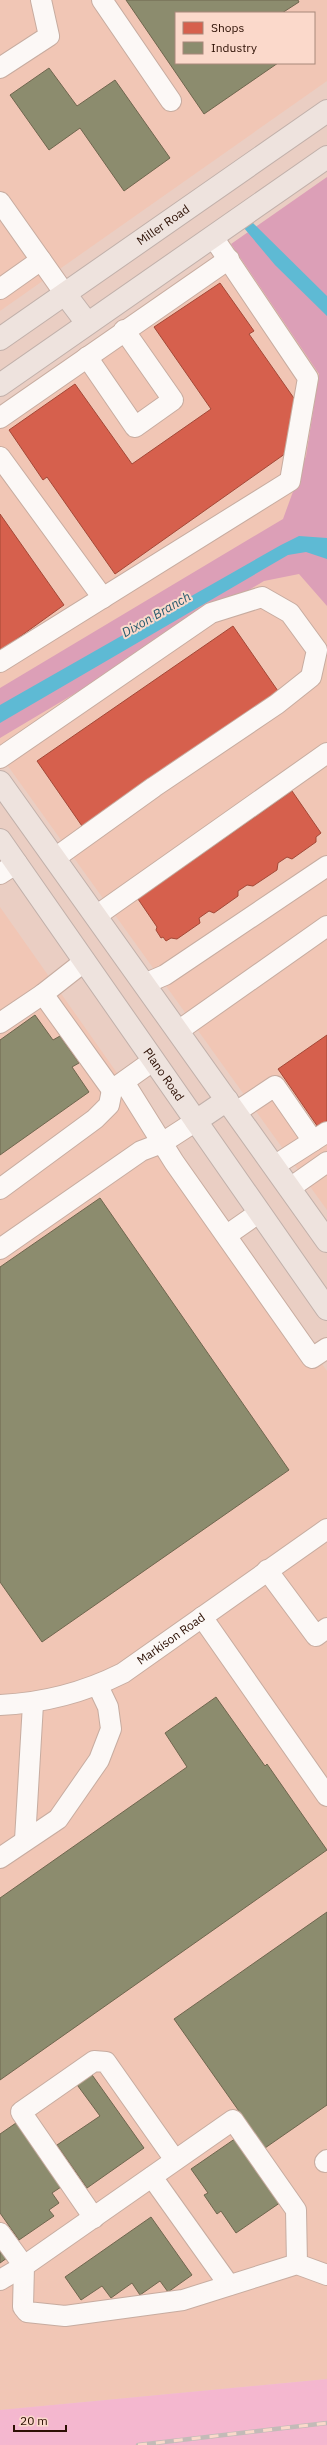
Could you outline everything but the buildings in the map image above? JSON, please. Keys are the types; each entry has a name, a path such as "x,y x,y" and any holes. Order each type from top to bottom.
{"main road":[{"name":"Miller Road","path":"0,339 327,111"},
{"path":"0,385 327,157"},
{"path":"65,294 87,323"},
{"path":"0,782 327,1241"},
{"name":"Plano Road","path":"0,840 8,869 85,961 327,1309"},
{"path":"8,869 55,858"},
{"path":"196,1121 231,1106"}],"street":[{"path":"0,68 49,36 41,0"},
{"path":"102,0 171,101"},
{"path":"0,202 65,294"},
{"path":"0,662 290,481 308,378 214,237"},
{"path":"0,418 124,330 229,259"},
{"path":"0,289 41,260"},
{"path":"87,323 103,345"},
{"path":"87,357 135,427 173,400 124,330"},
{"path":"0,457 103,598"},
{"path":"0,758 211,613 262,597 290,613 317,650 311,677 305,682 276,704 154,787 55,858"},
{"path":"96,916 327,753"},
{"path":"144,984 165,975 327,866"},
{"path":"178,1030 327,926"},
{"path":"0,1023 43,994 85,961"},
{"path":"43,994 162,1142 312,1358 327,1348"},
{"path":"0,1188 95,1119 109,1106 118,1086 154,1060"},
{"path":"231,1106 275,1086 320,1136 274,1166"},
{"path":"0,1249 141,1151 162,1142 196,1121"},
{"path":"290,1188 327,1162"},
{"path":"227,1236 260,1212"},
{"name":"Markison Road","path":"0,1705 33,1704 98,1686 123,1673 326,1528"},
{"path":"267,1570 316,1636 327,1628"},
{"path":"202,1617 327,1796"},
{"path":"0,1858 58,1819 98,1760 111,1729 108,1707 98,1686"},
{"path":"25,1840 33,1704"},
{"path":"94,2218 21,2112 94,2060 106,2062 175,2160"},
{"path":"0,2280 24,2266 94,2218 233,2120 296,2210 297,2264"},
{"path":"152,2177 229,2285"},
{"path":"0,2233 24,2266 23,2307 27,2312 65,2316 183,2300 297,2264 327,2275"}],"shaded area":[{"path":"0,0 327,0 327,81 0,311"},
{"path":"327,177 327,606 299,574 264,581 0,738 0,688 283,519 306,456 319,374 231,244"},
{"path":"327,191 327,1210 0,755 0,419"},
{"path":"0,907 327,1371 327,2379 0,2410"},
{"path":"327,2379 327,2445 0,2445 0,2410"}],"water":[{"path":"252,222 327,296 327,316 275,265 244,228"},
{"path":"299,536 327,538 327,559 306,552 288,555 0,723 0,705"}],"railway":[{"path":"138,2445 327,2423"}],"water label":[{"name":"Dixon Branch","path":"156,614"}]}
